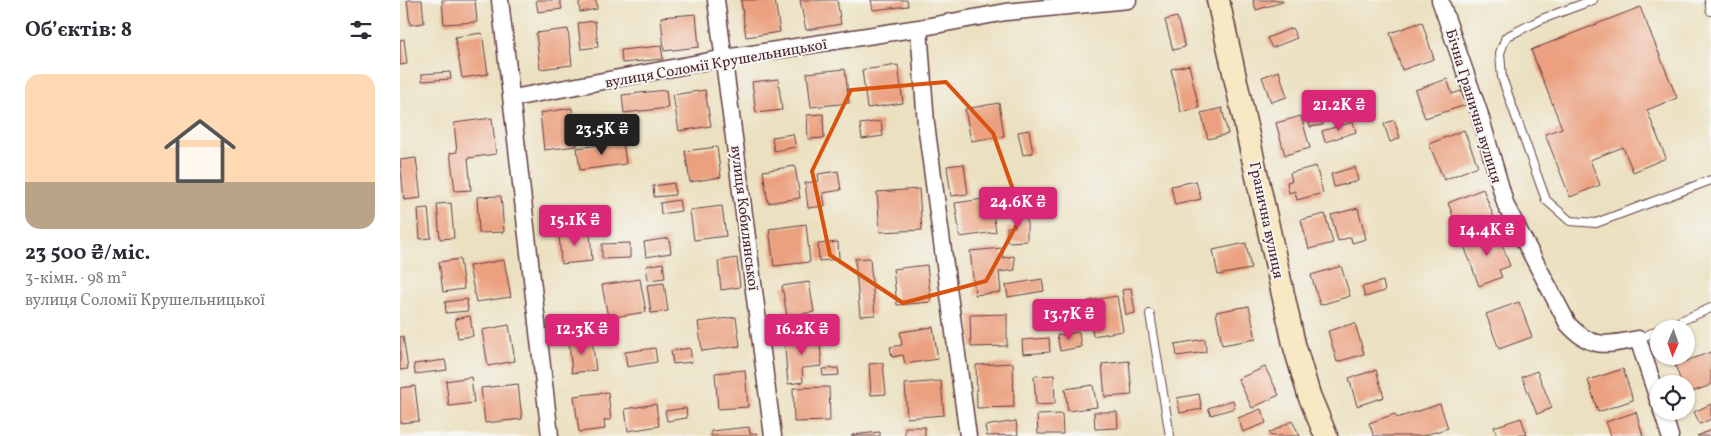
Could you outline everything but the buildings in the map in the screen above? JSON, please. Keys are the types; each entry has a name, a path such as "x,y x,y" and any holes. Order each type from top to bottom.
{"street":[{"path":"500,0 513,98 550,436"},
{"name":"вулиця Кобилянської","path":"716,0 773,436"},
{"name":"вулиця Соломії Крушельницької","path":"513,98 725,58 919,28 1006,12 1128,0"},
{"name":"Гранична вулиця","path":"1218,0 1294,344 1309,395 1326,436"},
{"name":"Бічна Гранична вулиця","path":"1440,0 1479,112 1506,206 1568,324 1584,339 1601,344 1609,345 1638,339"},
{"path":"919,28 926,124 968,436"},
{"path":"1638,339 1650,375"},
{"path":"1665,420 1670,436"}],"lane":[{"path":"1593,0 1542,19 1506,37 1500,52 1502,78 1546,200 1570,221 1596,223 1711,180"},
{"path":"1709,0 1711,11"},
{"path":"1682,320 1711,308"},
{"path":"1150,314 1170,436"},
{"path":"1638,339 1650,334"}],"highlighted area":[{"path":"946,82 993,133 1022,215 986,281 903,303 830,255 812,171 851,90"}]}
